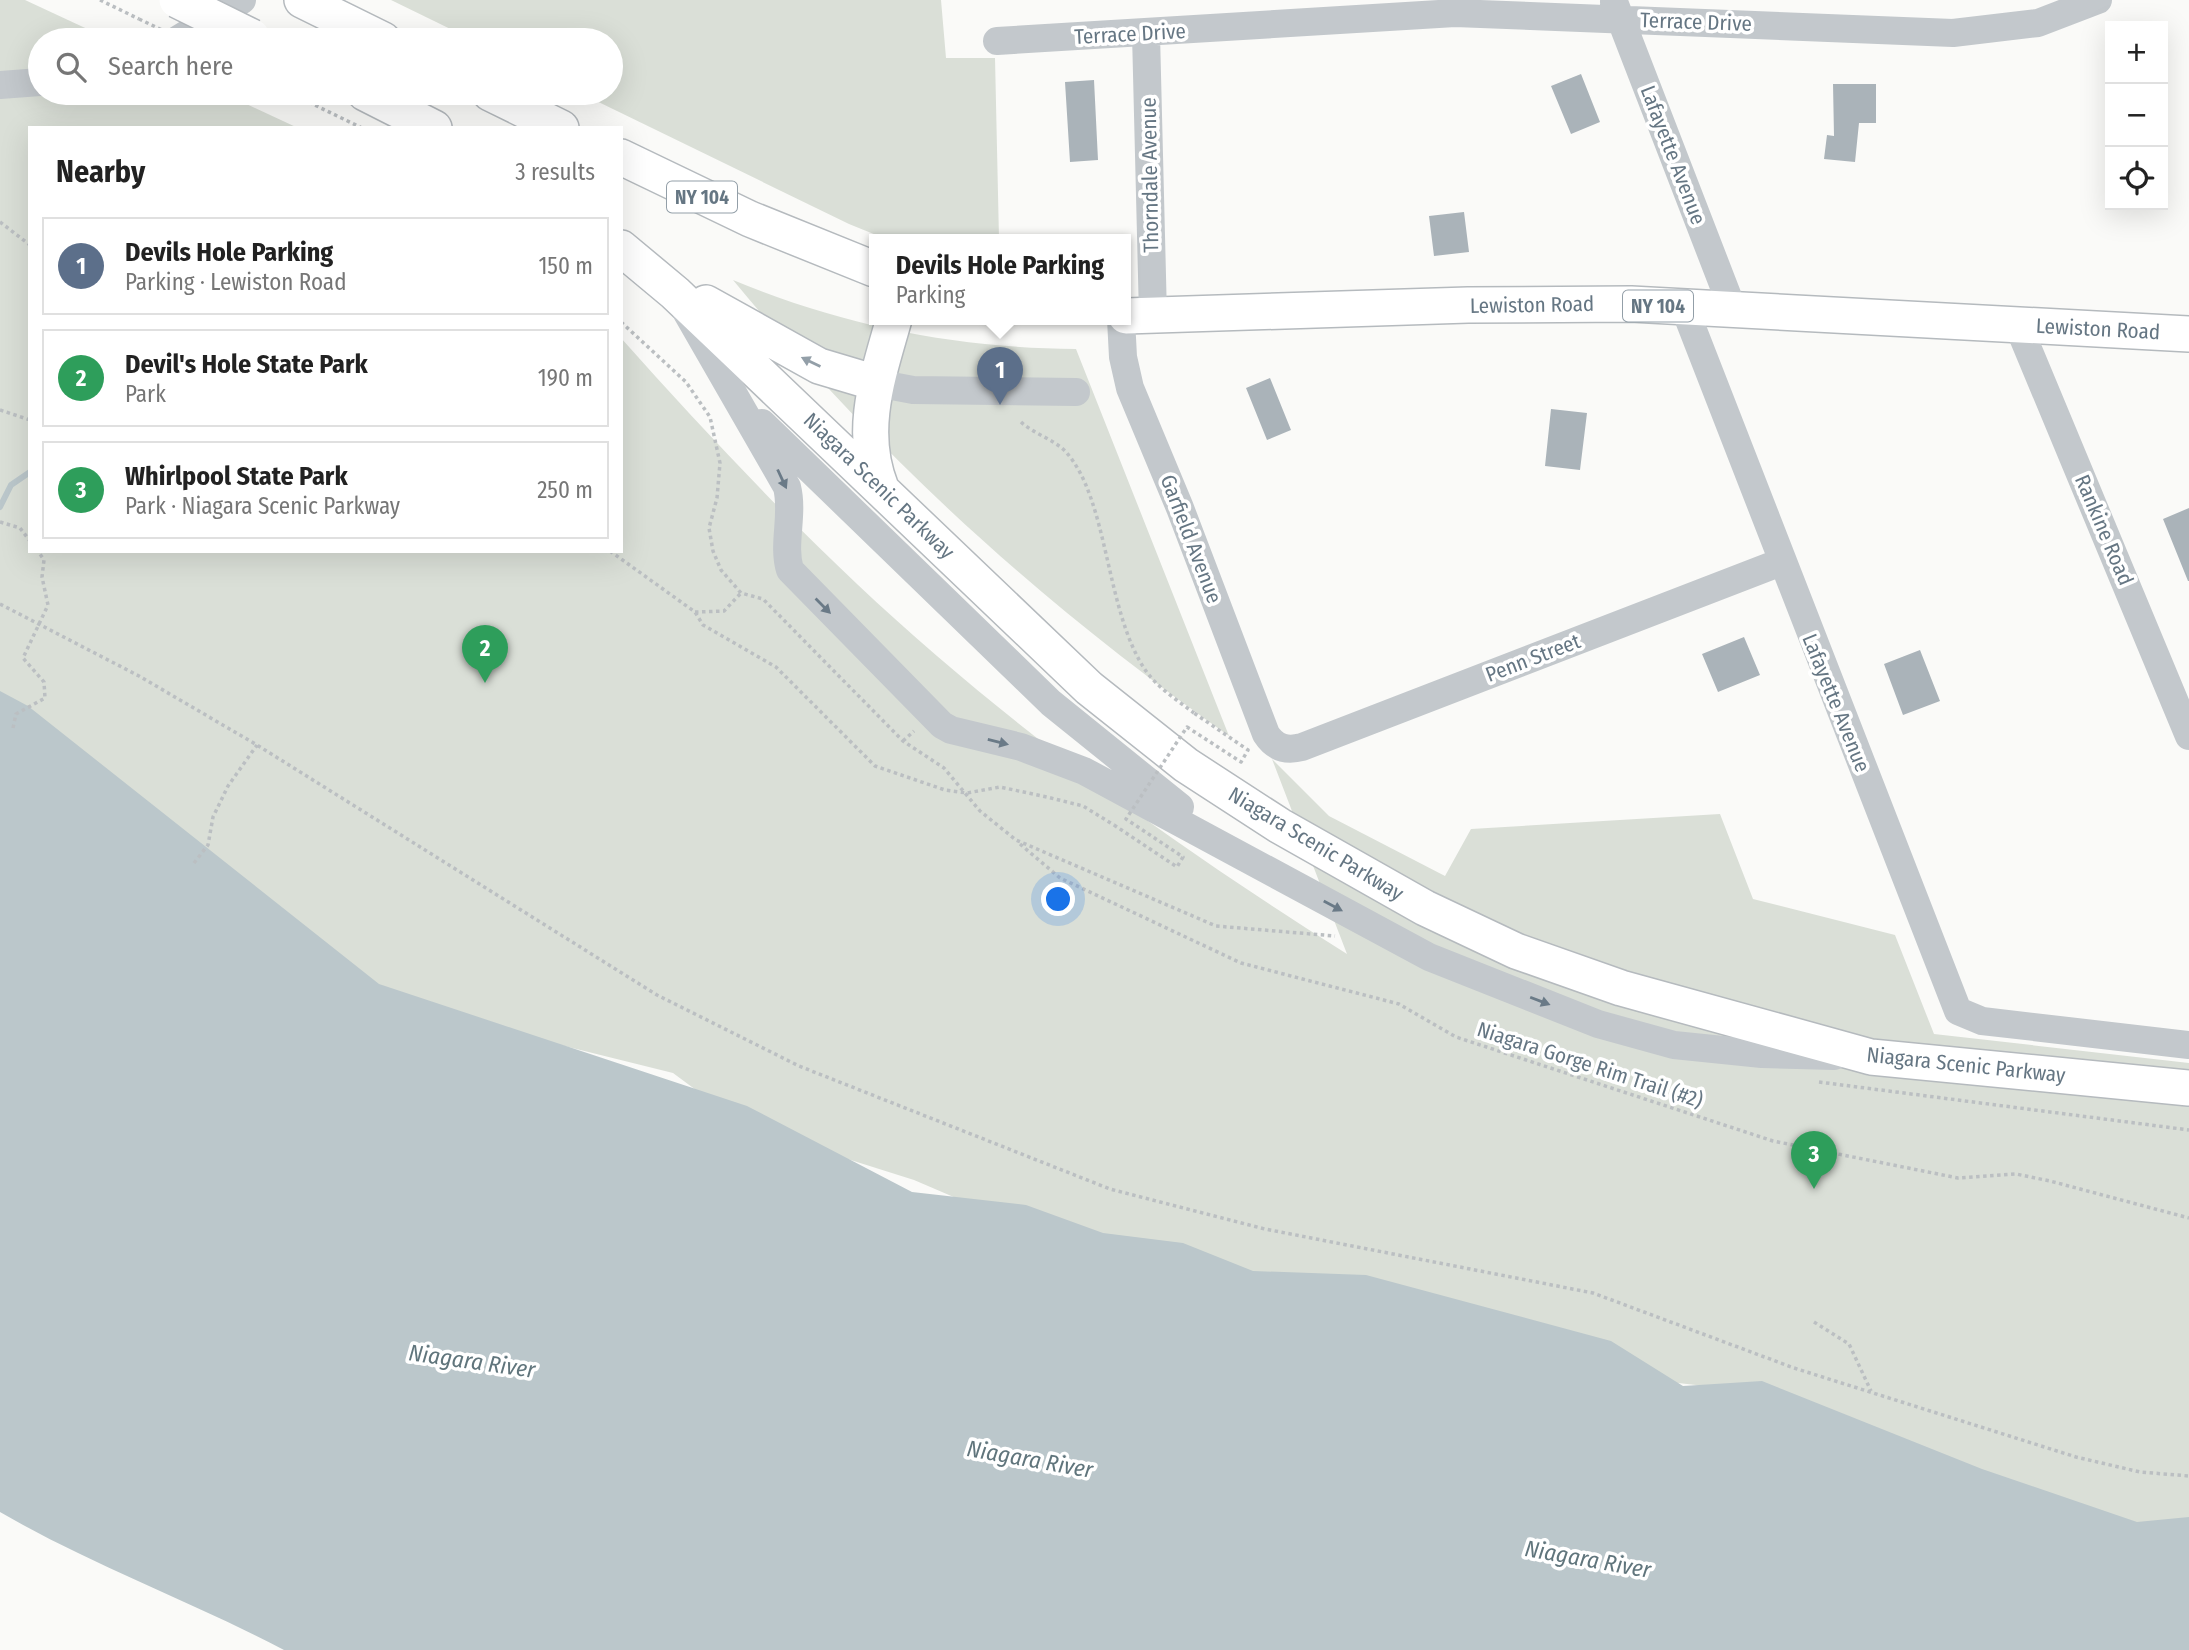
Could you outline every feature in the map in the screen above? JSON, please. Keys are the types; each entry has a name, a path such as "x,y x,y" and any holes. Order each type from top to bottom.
{"main road":[{"path":"177,0 233,28"},
{"path":"303,1 358,28"},
{"path":"389,105 430,126"},
{"path":"514,105 557,126"},
{"name":"NY 104","path":"623,158 750,219 869,267"},
{"path":"633,258 811,362 841,374 876,383"},
{"name":"Niagara Scenic Parkway","path":"633,258 675,293 1089,688 1186,765 1280,826 1425,908 1517,951 1621,988 1871,1057 2189,1088"},
{"name":"Lewiston Road","path":"1134,317 1580,303 2189,334"},
{"path":"881,488 870,453 876,383 892,325"}],"street":[{"path":"199,28 242,0"},
{"name":"Terrace Drive","path":"997,41 1146,34 1417,15 1617,9 1953,33 2038,23 2098,0"},
{"name":"Lafayette Avenue","path":"1617,9 1733,310"},
{"name":"Thorndale Avenue","path":"1134,317 1146,34"},
{"path":"0,85 28,83"},
{"path":"675,293 787,487 791,517 787,551 790,570 951,730 1021,747 1084,771 1429,957 1598,1024 1674,1045 1762,1054 1871,1057"},
{"name":"Lafayette Avenue","path":"1684,307 1958,1011 1982,1021 2189,1045"},
{"name":"Garfield Avenue","path":"1134,317 1123,357 1130,388 1266,734 1274,744 1284,748"},
{"name":"Rankine Road","path":"2018,325 2189,736"},
{"path":"876,383 913,390 1076,393"},
{"path":"737,399 1051,703 1165,797 1298,888"},
{"name":"Penn Street","path":"1284,748 1302,747 1781,562"}],"path":[{"path":"100,0 157,28"},
{"path":"315,105 358,126"},
{"path":"0,222 28,243"},
{"path":"0,410 28,419"},
{"path":"613,553 695,612 703,625 776,667 875,766 945,790 967,793 1000,787 1083,806 1177,867 1183,858 1126,819 1187,727 1241,762 1248,750 1156,683 1137,656 1115,598 1085,488 1075,466 1065,451 1021,422"},
{"path":"0,522 20,528 28,538"},
{"path":"13,728 16,714 45,698 44,682 23,657 48,605 42,578 44,559 40,553"},
{"path":"695,612 724,611 741,593"},
{"path":"0,604 139,676 257,745 657,995 799,1066 1110,1189 1265,1229 1592,1293 1794,1368 2076,1457 2140,1472 2189,1475"},
{"path":"194,863 208,845 213,817 228,786 257,745"},
{"name":"Niagara Gorge Rim Trail (#2)","path":"1016,840 1060,878 1241,963 1399,1004 1456,1037 1760,1137 1958,1178 2016,1174 2189,1218"},
{"path":"1814,1322 1849,1345 1871,1391"}],"shaded area":[{"path":"0,0 25,0 85,28 28,28 28,105 249,105 294,126 28,126 28,553 623,553 623,340 774,503 854,581 937,656 1035,737 1137,813 1347,954 1272,759 1329,816 1445,876 1471,829 1720,814 1753,899 1895,935 1934,1034 2189,1063 2189,1528 2164,1532 1750,1391 1651,1380 977,1207 914,1180 838,1156 727,1113 673,1073 407,1007 0,722"},
{"path":"391,0 941,0 946,58 995,58 999,234 874,234 605,105 623,105 623,28 448,28"},
{"path":"733,280 869,325 987,344 1076,349 1229,736 1093,634 966,525 846,407"}],"water":[{"name":"Niagara River","path":"0,691 28,706 379,984 747,1106 912,1192 1026,1205 1103,1233 1183,1243 1253,1271 1366,1275 1611,1341 1683,1386 1762,1381 1982,1469 2137,1522 2189,1517 2189,1650 284,1650 70,1549 0,1512"}],"building":[{"path":"1581,74 1600,122 1571,134 1551,86"},
{"path":"1094,80 1098,160 1070,162 1065,82"},
{"path":"1833,84 1876,84 1876,123 1859,123 1855,162 1824,159 1827,135 1834,136"},
{"path":"1464,212 1469,252 1434,256 1429,216"},
{"path":"1270,378 1291,430 1267,440 1246,388"},
{"path":"1551,409 1587,413 1580,470 1545,466"},
{"path":"2189,508 2189,581 2188,581 2163,519"},
{"path":"1744,637 1760,675 1718,692 1702,654"},
{"path":"1920,650 1940,701 1903,715 1884,664"}],"waterway":[{"path":"0,507 11,485 28,473"}],"place":[{"name":"Devils Hole Parking","path":"1000,405"},
{"name":"Devil's Hole State Park","path":"485,683"},
{"name":"Whirlpool State Park","path":"1814,1189"}]}
